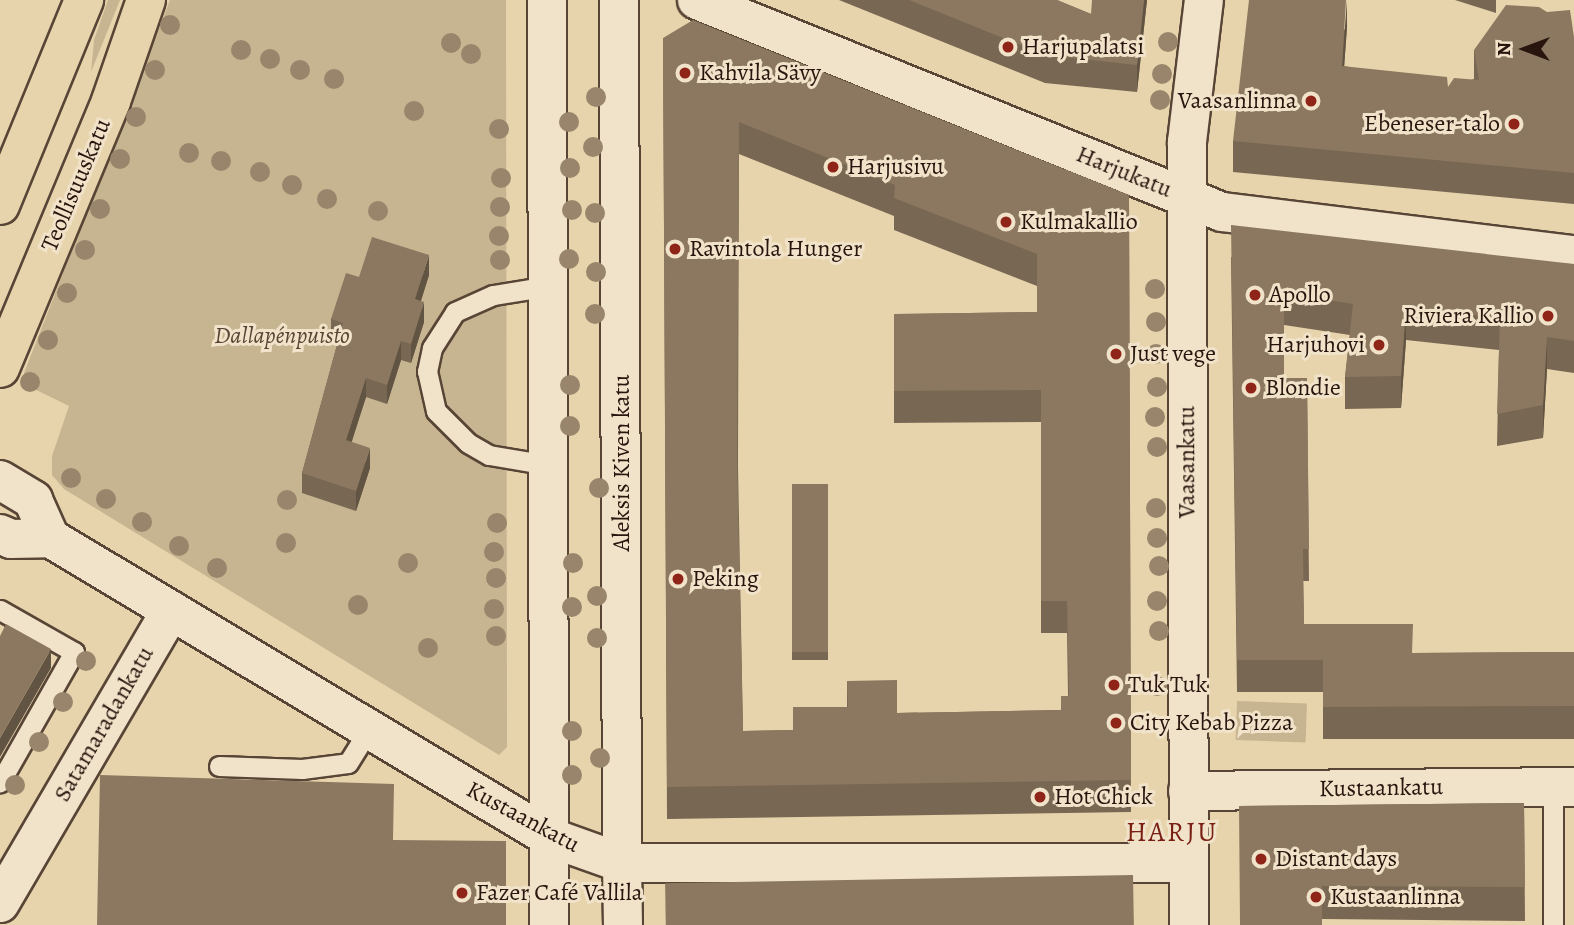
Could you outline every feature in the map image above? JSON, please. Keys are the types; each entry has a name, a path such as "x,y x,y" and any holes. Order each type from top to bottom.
{"main road":[{"path":"0,205 84,0"},
{"name":"Teollisuuskatu","path":"0,368 111,101 146,0"}],"street":[{"path":"547,0 550,925"},
{"name":"Aleksis Kiven katu","path":"620,0 623,925"},
{"name":"Harjukatu","path":"697,0 1222,212 1574,255"},
{"name":"Vaasankatu","path":"1189,925 1186,197 1187,142 1204,0"},
{"path":"0,480 33,500 50,538 11,539 0,534"},
{"name":"Kustaankatu","path":"50,538 549,837 622,863 1188,863"},
{"name":"Satamaradankatu","path":"0,903 171,610"},
{"name":"Kustaankatu","path":"1188,791 1563,787"}],"lane":[{"path":"549,286 493,295 455,312 432,348 426,371 436,411 468,443 489,455 549,465"},
{"path":"0,610 74,652 0,782"},
{"path":"219,766 302,769 348,763 369,729"},
{"path":"1553,925 1563,787"}],"green space":[{"path":"108,0 120,0 91,72 94,40"},
{"name":"Dallapénpuisto","path":"170,0 506,0 507,747 499,755 64,489 52,475 52,456 69,406 24,384 24,373"},
{"path":"1237,701 1307,703 1306,742 1236,740"}],"building":[{"path":"909,0 1057,0 1091,14 1092,0 1144,0 1137,65 1045,55"},
{"path":"1249,0 1346,0 1342,66 1447,77 1448,87 1454,78 1479,80 1474,50 1506,5 1539,7 1547,12 1570,10 1574,37 1574,173 1233,141"},
{"path":"693,20 1129,195 1131,780 667,787 663,38","holes":["739,122 895,185 894,198 1037,254 1037,312 894,314 894,391 1041,390 1041,601 1067,601 1069,696 1061,696 1061,710 897,713 897,680 847,681 848,707 793,707 793,730 743,731 737,459"]},
{"path":"1231,225 1574,264 1574,341 1547,337 1543,405 1497,414 1500,318 1406,308 1401,376 1345,377 1353,304 1284,293 1284,378 1307,378 1309,549 1303,549 1304,624 1413,624 1412,653 1574,652 1574,706 1323,707 1323,660 1237,660"},
{"path":"372,237 429,255 415,299 424,302 411,344 401,341 387,385 366,378 346,440 370,448 356,491 302,473 343,323 331,319 346,273 359,277"},
{"path":"792,484 828,484 828,652 792,652"},
{"path":"6,624 51,649 0,738 0,636"},
{"path":"100,775 394,784 393,840 506,841 506,925 97,925"},
{"path":"1524,803 1525,887 1322,886 1322,925 1240,925 1239,806"},
{"path":"1133,875 1134,925 666,925 665,883"}],"place":[{"name":"Harjupalatsi","path":"1008,47"},
{"name":"Kahvila Sävy","path":"685,73"},
{"name":"Vaasanlinna","path":"1311,101"},
{"name":"Ebeneser-talo","path":"1514,124"},
{"name":"Harjusivu","path":"833,167"},
{"name":"Kulmakallio","path":"1006,222"},
{"name":"Ravintola Hunger","path":"675,249"},
{"name":"Apollo","path":"1255,295"},
{"name":"Riviera Kallio","path":"1548,316"},
{"name":"Harjuhovi","path":"1379,345"},
{"name":"Just vege","path":"1116,354"},
{"name":"Blondie","path":"1251,388"},
{"name":"Peking","path":"678,579"},
{"name":"Tuk Tuk","path":"1114,685"},
{"name":"City Kebab Pizza","path":"1116,723"},
{"name":"Hot Chick","path":"1040,797"},
{"name":"Distant days","path":"1261,859"},
{"name":"Fazer Café Vallila","path":"462,893"},
{"name":"Kustaanlinna","path":"1316,897"}],"district":[{"name":"HARJU","path":"1172,832"}]}
